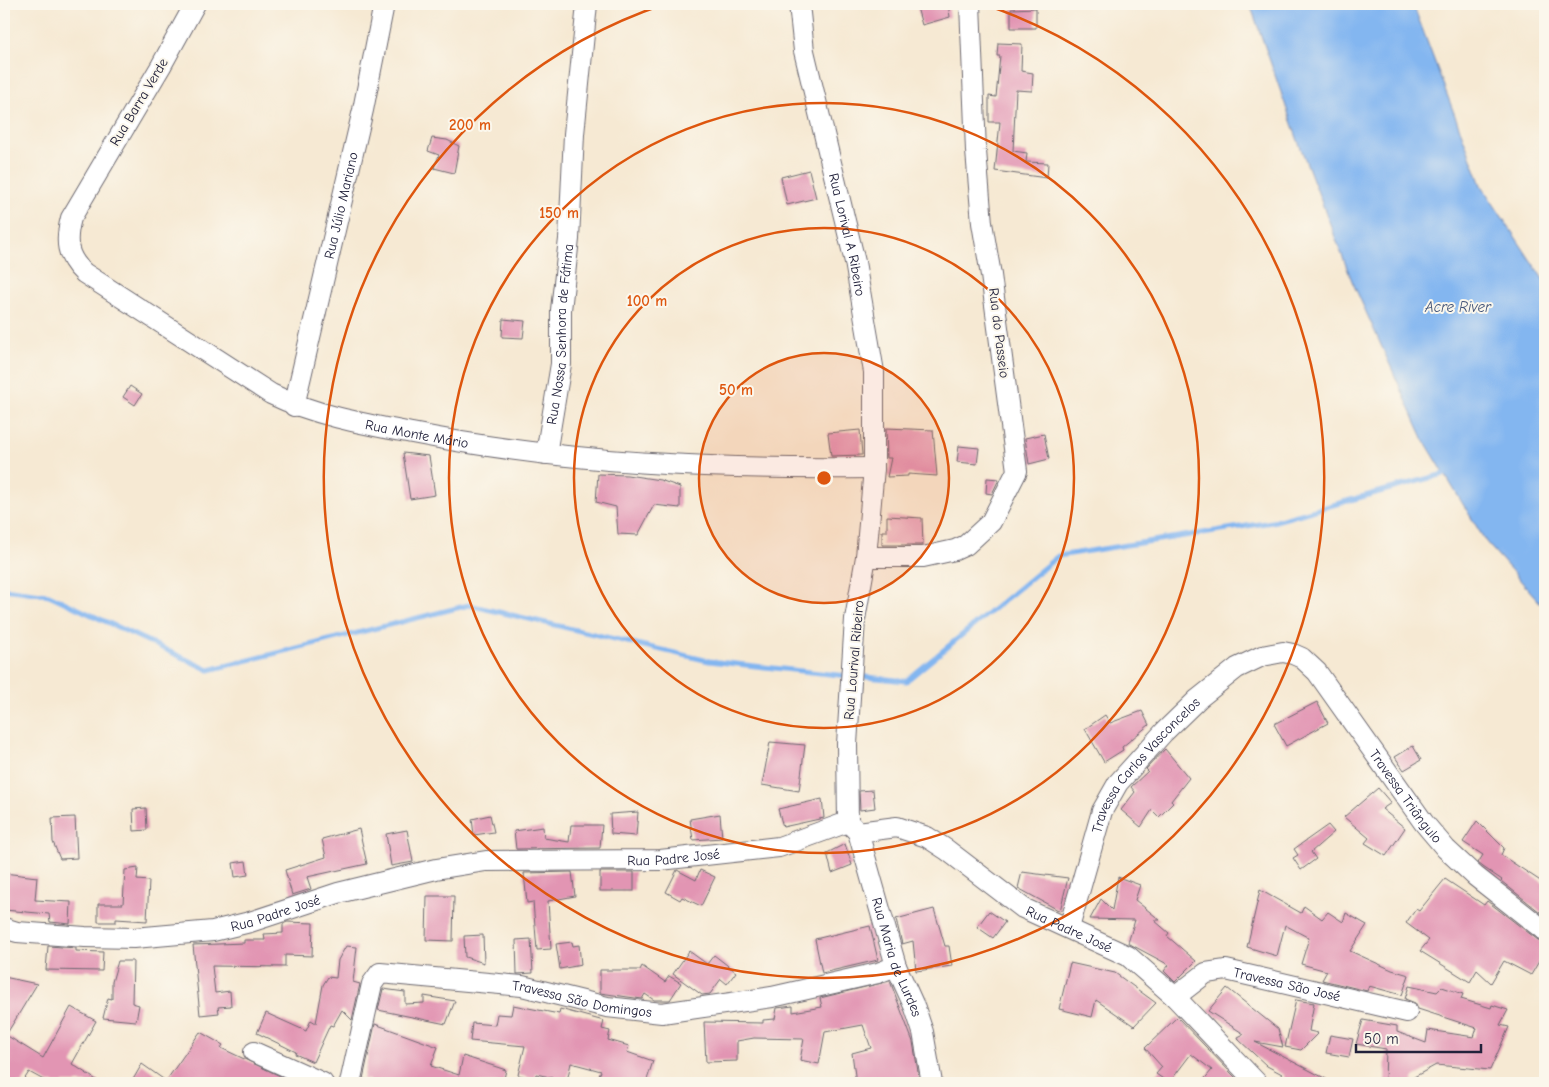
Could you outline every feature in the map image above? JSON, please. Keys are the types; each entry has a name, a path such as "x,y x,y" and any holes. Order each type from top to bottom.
{"street":[{"name":"Rua Barra Verde","path":"82,198 161,66 195,4"},
{"name":"Rua Júlio Mariano","path":"294,406 363,110 384,4"},
{"name":"Rua Nossa Senhora de Fátima","path":"546,454 561,364 561,310 569,239 574,134 587,4"},
{"name":"Rua Lorival A Ribeiro","path":"799,4 804,51 855,262 870,343 874,391 874,468"},
{"name":"Rua do Passeio","path":"866,557 923,557 955,550 966,544 991,522 1016,471 979,195 970,4"},
{"name":"Rua Monte Mário","path":"82,198 68,228 68,250 75,264 252,383 294,406 455,442 546,454 683,466 790,469 874,468"},
{"name":"Rua Lourival Ribeiro","path":"853,827 847,744 855,619 866,557 874,468"},
{"name":"Travessa Carlos Vasconcelos","path":"1070,928 1102,811 1118,783 1164,732 1214,686 1237,668 1253,659 1283,652"},
{"name":"Travessa Triângulo","path":"1283,652 1302,658 1317,672 1424,823 1446,849 1475,876 1545,931"},
{"name":"Rua Padre José","path":"4,928 17,932 85,937 134,938 213,932 338,893 436,869 486,861 660,860 779,847 853,827 896,827 926,837 947,850 1023,908 1128,956 1176,997 1257,1083"},
{"name":"Rua Maria de Lurdes","path":"853,827 896,966 915,1008 922,1032 932,1083"},
{"name":"Travessa São Domingos","path":"350,1083 372,984 380,973 522,986 607,1007 662,1013 772,997 878,973 896,966"},
{"name":"Travessa São José","path":"1176,997 1206,973 1226,970 1407,1012"},
{"path":"254,1052 322,1083"}],"water":[{"name":"Acre River","path":"1250,4 1413,4 1481,185 1545,282 1545,608 1486,542 1424,440 1352,281 1297,138"}],"building":[{"path":"916,4 948,4 950,17 922,25"},
{"path":"1036,8 1036,28 1011,28 1011,9"},
{"path":"998,43 1022,44 1021,71 1033,73 1032,91 1016,90 1013,151 1027,153 1026,162 1048,163 1047,178 995,171 1000,122 989,122 989,96 996,97 1000,56 997,56"},
{"path":"432,138 447,140 459,146 454,173 434,168 439,155 428,151"},
{"path":"809,170 816,198 787,205 781,177"},
{"path":"503,319 525,321 523,338 502,337"},
{"path":"130,386 142,394 135,405 123,397"},
{"path":"886,428 933,430 937,476 908,474 908,476 887,477 891,458 887,458"},
{"path":"860,430 862,455 831,456 828,433"},
{"path":"1044,434 1049,459 1029,464 1025,438"},
{"path":"959,446 979,448 977,464 957,462"},
{"path":"403,453 429,456 435,495 410,499"},
{"path":"598,474 627,475 660,480 680,487 680,508 654,505 638,535 618,534 616,507 596,502"},
{"path":"987,478 999,479 992,494 986,493"},
{"path":"887,516 922,518 923,545 882,545 882,531 887,531"},
{"path":"1317,702 1328,723 1286,746 1274,724"},
{"path":"1142,711 1149,725 1122,747 1123,750 1104,762 1085,729 1105,715 1110,723"},
{"path":"770,742 805,745 799,791 762,785"},
{"path":"1413,746 1421,760 1404,770 1395,757"},
{"path":"1165,749 1189,778 1171,801 1173,803 1159,817 1152,810 1141,827 1121,810 1135,792 1131,787 1148,771 1146,769"},
{"path":"1378,788 1391,803 1382,809 1405,828 1386,856 1365,843 1369,838 1344,817"},
{"path":"873,790 875,808 860,810 859,791"},
{"path":"822,799 824,818 783,827 778,809"},
{"path":"146,808 147,830 134,831 133,809"},
{"path":"638,812 636,836 611,834 610,814"},
{"path":"720,814 722,838 693,840 690,819"},
{"path":"490,815 494,832 474,835 472,819"},
{"path":"75,817 77,858 60,859 53,842 52,818"},
{"path":"1477,821 1504,848 1501,855 1545,884 1545,916 1502,880 1478,863 1483,855 1463,842"},
{"path":"571,825 602,825 600,848 516,849 514,831 543,827 544,838 569,842"},
{"path":"1328,825 1334,832 1311,852 1316,859 1301,870 1293,858 1298,855 1294,849"},
{"path":"359,829 367,864 307,877 311,889 292,895 285,870 326,857 322,839"},
{"path":"407,830 413,862 391,866 386,834"},
{"path":"845,844 852,865 832,873 827,853"},
{"path":"246,861 248,875 235,877 233,863"},
{"path":"138,868 137,880 149,881 147,921 116,919 116,922 98,922 98,904 123,904 125,870"},
{"path":"677,870 696,880 700,870 715,877 701,906 682,897 680,900 666,892"},
{"path":"572,872 575,896 548,901 551,949 537,950 533,902 527,903 524,873"},
{"path":"600,872 634,872 634,891 600,891"},
{"path":"1022,872 1068,878 1060,911 1018,888"},
{"path":"4,873 37,877 35,900 71,902 70,924 50,922 49,914 4,910"},
{"path":"1118,877 1140,885 1135,900 1160,920 1154,920 1169,933 1167,936 1196,961 1175,982 1164,971 1169,965 1128,943 1135,920 1090,919 1101,899 1112,910"},
{"path":"1445,879 1484,905 1487,901 1538,940 1545,943 1545,951 1531,975 1504,961 1491,983 1477,970 1470,982 1420,951 1429,940 1406,923 1416,909 1419,911"},
{"path":"1260,890 1301,913 1304,906 1322,919 1328,912 1343,922 1346,913 1367,925 1350,951 1392,970 1409,975 1402,995 1369,986 1367,991 1322,980 1327,971 1301,964 1309,938 1285,925 1277,956 1247,947"},
{"path":"427,896 454,896 453,941 426,940"},
{"path":"934,909 945,946 949,946 952,966 916,971 913,941 902,944 896,919"},
{"path":"989,911 1005,922 993,938 977,927"},
{"path":"287,922 313,923 312,956 285,955 285,967 212,966 215,993 230,991 231,1006 218,1007 219,1013 200,1015 193,945 244,943 244,940 265,940 264,934 283,933 283,924"},
{"path":"870,926 878,960 822,973 815,939"},
{"path":"483,935 484,963 465,957 464,936"},
{"path":"531,939 533,973 517,974 516,940"},
{"path":"572,942 573,946 579,945 581,965 560,969 556,944"},
{"path":"48,946 76,948 76,951 103,952 102,971 46,970"},
{"path":"346,946 357,947 353,982 360,984 352,1020 342,1010 333,1026 330,1025 313,1062 257,1033 266,1013 306,1031 311,1020 316,1023 323,985 328,977 336,978 338,960"},
{"path":"689,951 707,964 714,955 736,972 727,984 721,979 710,994 702,995 673,974"},
{"path":"118,961 133,961 132,1003 139,1005 136,1021 103,1018 108,998 112,999 112,982"},
{"path":"1070,963 1115,973 1156,1003 1134,1026 1096,1000 1092,1017 1059,1009"},
{"path":"642,966 665,982 669,976 681,983 670,1000 654,1000 645,994 642,999 600,993 600,970 640,970"},
{"path":"4,977 37,984 6,1035 43,1058 71,1007 96,1021 72,1064 101,1083 49,1083 29,1072 22,1083 4,1083"},
{"path":"890,981 913,1042 920,1083 856,1083 852,1053 871,1048 863,1025 825,1032 819,1064 800,1060 804,1039 754,1038 737,1041 737,1061 706,1062 704,1022 763,1023 763,1020 775,1019 777,1008 793,1006 793,1012 822,1007 820,998"},
{"path":"1409,986 1437,992 1442,987 1463,994 1461,999 1491,1008 1492,1005 1508,1010 1500,1025 1509,1027 1490,1070 1436,1065 1414,1077 1412,1083 1385,1083 1386,1049 1356,1044 1363,1020 1397,1026 1397,1032 1426,1043 1428,1030 1474,1037 1477,1028 1418,1009 1415,1003 1405,999"},
{"path":"1227,988 1278,1029 1283,1047 1255,1042 1334,1083 1288,1083 1282,1074 1267,1066 1239,1040 1238,1037 1244,1034 1208,1011"},
{"path":"383,989 405,992 405,1004 424,1003 424,996 455,1001 446,1024 378,1010"},
{"path":"1296,1000 1314,1003 1309,1031 1318,1033 1301,1050 1285,1047"},
{"path":"513,1005 559,1014 560,1009 604,1021 602,1029 610,1031 608,1040 629,1046 627,1052 653,1061 646,1083 626,1083 599,1076 601,1071 571,1063 567,1081 536,1074 535,1079 518,1075 525,1046 470,1041 472,1023 495,1025 497,1014 511,1015"},
{"path":"1177,1017 1241,1083 1201,1083 1212,1070 1191,1054 1169,1083 1156,1074 1162,1067 1145,1048"},
{"path":"375,1024 438,1047 431,1066 459,1075 463,1056 506,1070 503,1083 368,1083 369,1080 363,1079"},
{"path":"200,1032 223,1045 221,1048 295,1083 131,1083 142,1064 166,1081"},
{"path":"1330,1035 1353,1039 1349,1057 1326,1053"}],"waterway":[{"path":"857,676 906,681 1058,556 1272,522 1451,472"},
{"path":"4,589 49,595 209,670 469,605 709,661 848,676"}]}
